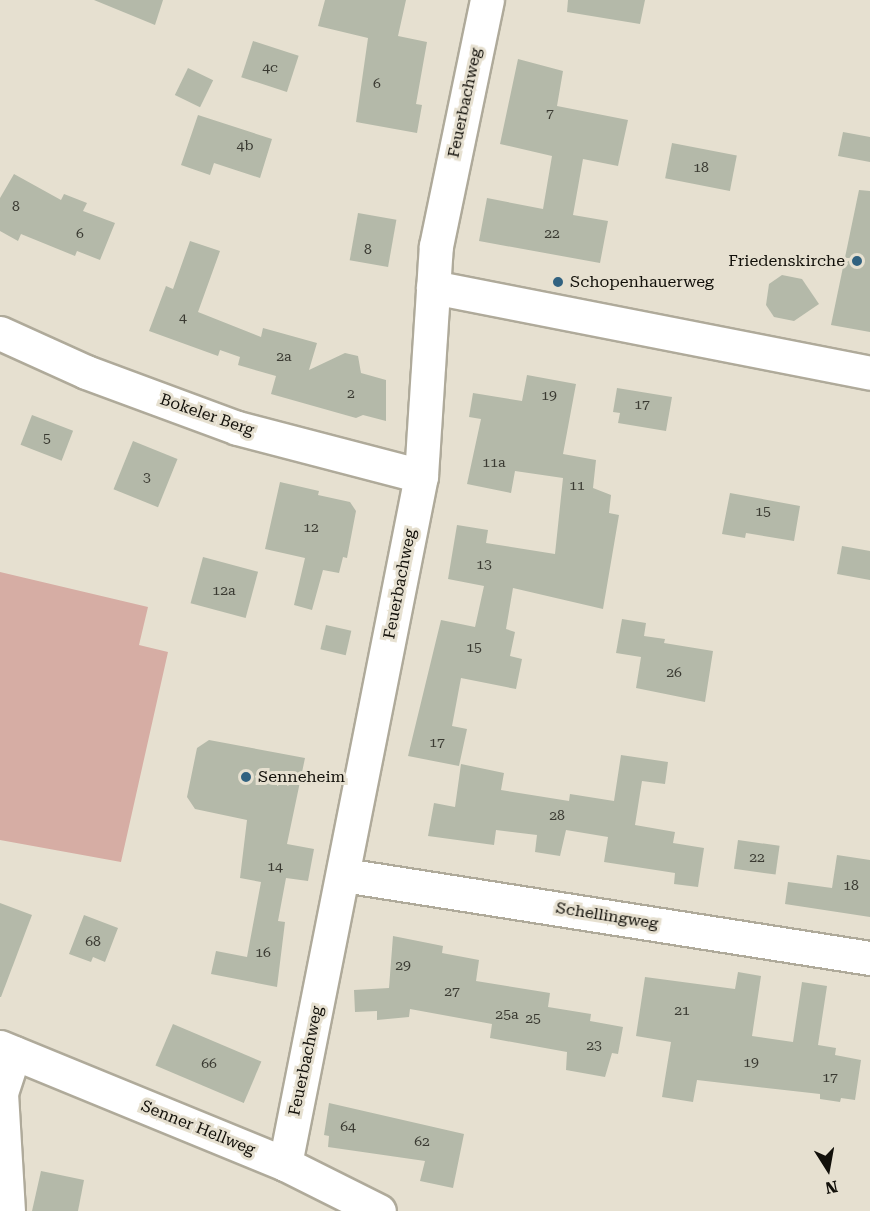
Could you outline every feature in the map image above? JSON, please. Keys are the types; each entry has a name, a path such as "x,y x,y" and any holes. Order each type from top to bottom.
{"street":[{"name":"Feuerbachweg","path":"285,1164 344,875 421,476 433,287 445,199 488,0"},
{"path":"433,287 870,373"},
{"name":"Bokeler Berg","path":"0,333 86,372 237,428 421,476"},
{"name":"Schellingweg","path":"344,875 870,958"},
{"name":"Senner Hellweg","path":"8,1211 1,1093 7,1050 285,1164 379,1211"}],"shaded area":[{"path":"0,572 148,607 139,645 168,652 121,862 0,840"}],"building":[{"path":"94,0 163,0 155,25"},
{"path":"325,0 406,0 398,36 427,42 416,104 422,105 417,133 356,122 368,38 318,26"},
{"path":"568,0 645,0 640,24 567,12"},
{"path":"253,41 299,56 287,92 241,77"},
{"path":"518,59 563,71 557,106 628,120 618,166 583,159 573,215 608,221 600,263 479,241 487,198 543,209 552,156 500,144"},
{"path":"188,68 213,80 200,107 175,95"},
{"path":"198,115 272,139 260,178 214,163 210,175 181,165"},
{"path":"843,132 870,137 870,162 838,156"},
{"path":"672,143 737,156 730,191 665,178"},
{"path":"14,174 61,200 64,194 87,203 83,211 115,223 100,260 77,251 75,256 21,234 18,241 0,231 0,198"},
{"path":"859,190 870,191 870,332 831,325"},
{"path":"358,213 396,220 388,267 350,260"},
{"path":"190,241 220,251 198,312 261,337 263,328 317,343 309,370 345,353 358,356 361,373 386,380 386,421 363,415 356,418 271,394 276,376 238,365 240,357 220,350 218,356 149,331 166,286 173,289"},
{"path":"782,275 802,279 819,304 794,321 774,317 766,305 769,284"},
{"path":"527,375 576,384 563,454 596,460 593,488 611,495 609,513 619,515 603,609 513,588 506,629 515,632 510,656 522,659 516,689 461,678 452,726 467,729 459,766 408,756 441,620 475,627 484,586 448,579 457,525 488,530 486,543 555,554 563,478 515,471 511,493 467,484 481,419 469,417 473,393 522,401"},
{"path":"617,388 672,397 666,431 618,423 620,413 613,412"},
{"path":"32,415 73,431 62,461 21,445"},
{"path":"133,441 178,459 158,507 114,489"},
{"path":"280,482 319,491 318,495 350,502 356,511 347,558 343,557 339,573 323,570 312,610 294,605 305,558 265,549"},
{"path":"730,493 800,506 794,541 746,533 745,538 722,534"},
{"path":"842,546 870,551 870,580 837,574"},
{"path":"203,557 258,572 246,618 191,603"},
{"path":"622,619 646,623 644,636 665,639 664,643 713,651 705,702 636,688 641,657 616,653"},
{"path":"326,625 351,631 346,655 320,649"},
{"path":"209,740 305,758 287,844 314,849 308,881 286,878 278,921 285,922 277,987 211,974 216,951 247,957 261,882 240,878 247,820 195,809 187,797 197,748"},
{"path":"621,755 668,762 665,784 642,781 635,825 675,832 673,843 704,848 698,887 674,884 675,873 604,862 608,837 566,830 560,856 535,852 537,835 496,830 494,845 428,836 434,803 455,807 461,764 504,773 501,790 569,801 570,794 614,801"},
{"path":"738,840 780,846 776,875 734,869"},
{"path":"837,855 870,860 870,917 785,904 788,882 832,888"},
{"path":"0,903 32,915 1,997 0,997"},
{"path":"84,915 118,928 105,962 93,957 91,962 69,954"},
{"path":"393,936 443,946 442,953 479,960 476,981 550,993 548,1007 591,1014 590,1021 623,1027 618,1054 612,1053 605,1077 566,1070 567,1052 490,1038 492,1024 410,1009 409,1017 377,1020 377,1011 355,1012 354,990 389,988"},
{"path":"738,972 761,976 752,1036 793,1042 802,982 827,986 818,1045 836,1048 835,1055 861,1060 855,1100 841,1098 840,1102 820,1099 820,1094 697,1080 693,1102 662,1097 671,1042 636,1036 645,977 735,989"},
{"path":"173,1024 261,1062 244,1103 155,1065"},
{"path":"329,1103 464,1134 453,1188 420,1181 425,1161 328,1147 329,1136 324,1135"},
{"path":"41,1171 84,1180 78,1211 32,1211"}],"place":[{"name":"Friedenskirche","path":"857,261"},
{"name":"Schopenhauerweg","path":"558,282"},
{"name":"Senneheim","path":"246,777"}]}
